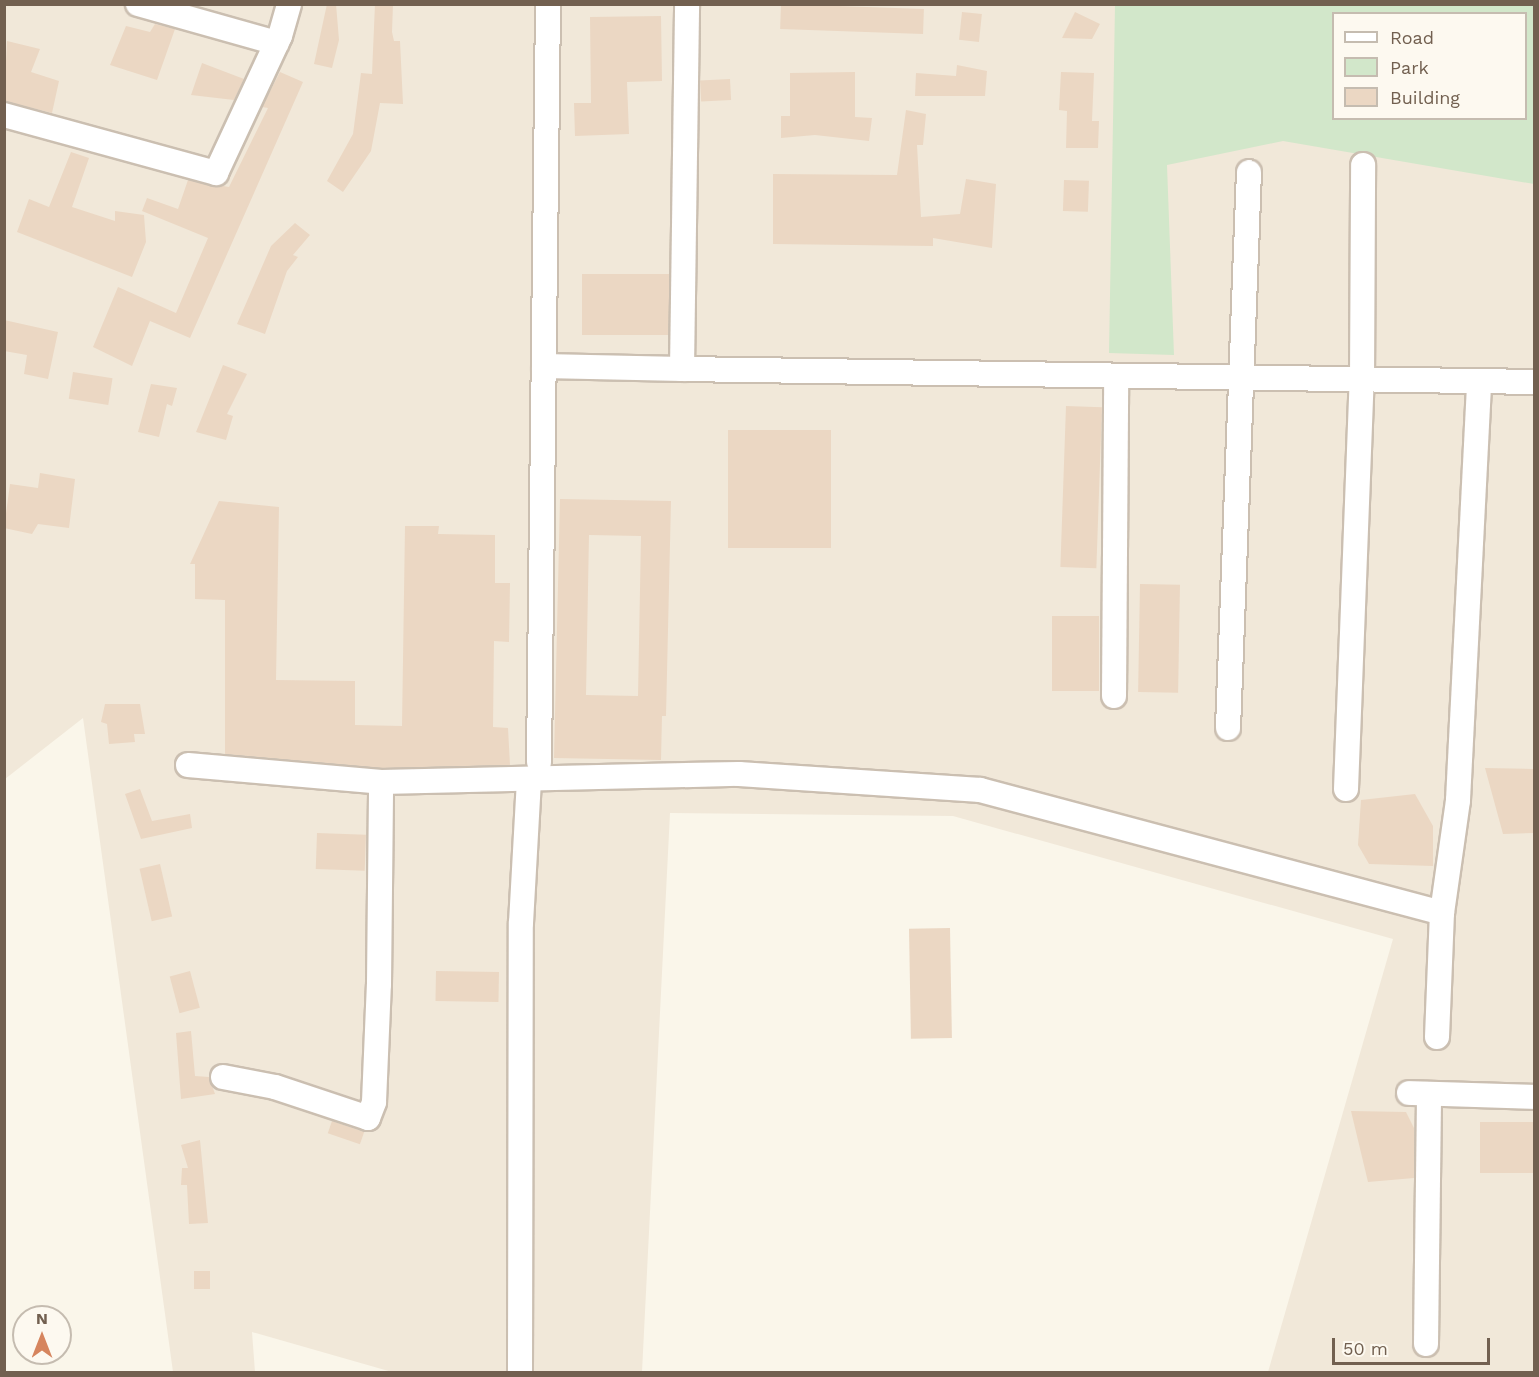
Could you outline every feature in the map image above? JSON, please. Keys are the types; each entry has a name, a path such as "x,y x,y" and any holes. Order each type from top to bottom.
{"street":[{"path":"138,4 277,43"},
{"path":"4,115 216,173 277,43 289,4"},
{"path":"520,1372 521,923 534,772 544,366 548,4"},
{"path":"682,369 687,4"},
{"path":"1346,789 1362,381 1363,165"},
{"path":"1228,728 1239,379 1249,172"},
{"path":"544,366 1479,383 1534,382"},
{"path":"1114,696 1116,376"},
{"path":"1437,1036 1442,913 1458,800 1479,383"},
{"path":"188,765 381,782 534,772 739,774 980,790 1442,913"},
{"path":"223,1077 275,1087 368,1118 374,1102 379,984 381,782"},
{"path":"1426,1344 1419,1093 1534,1097"}],"shaded area":[{"path":"5,5 1534,5 1534,1372 1268,1372 1393,939 953,816 670,813 642,1372 392,1372 252,1332 255,1372 173,1372 83,718 5,779"}],"green space":[{"path":"1115,5 1534,5 1534,184 1283,141 1167,165 1174,355 1109,353"}],"building":[{"path":"327,4 336,4 339,40 332,68 314,64"},
{"path":"375,4 393,4 392,32 394,41 400,41 403,104 380,103 371,151 343,192 327,181 353,134 361,73 372,74"},
{"path":"781,4 924,9 923,34 780,29"},
{"path":"962,12 982,14 979,42 959,40"},
{"path":"1075,12 1100,24 1092,39 1062,38"},
{"path":"661,16 662,81 627,82 629,134 575,136 574,103 591,103 590,17"},
{"path":"155,24 175,29 157,80 110,65 126,26 150,32"},
{"path":"7,41 40,49 31,72 59,81 52,113 4,101"},
{"path":"202,63 244,79 234,100 191,95"},
{"path":"957,65 987,71 985,96 915,96 916,73 956,76"},
{"path":"280,72 303,82 190,338 150,321 132,366 93,347 118,287 176,313 208,238 142,211 147,198 178,209 188,180 229,187 268,108 262,107"},
{"path":"855,72 855,117 872,118 869,141 815,135 781,138 781,116 790,116 790,73"},
{"path":"1061,72 1094,73 1092,121 1099,121 1098,148 1066,148 1067,111 1059,110"},
{"path":"730,79 731,100 701,102 700,81"},
{"path":"906,110 926,114 923,145 917,145 921,217 960,214 966,179 996,184 992,248 933,238 933,246 773,244 773,174 897,175"},
{"path":"71,152 89,158 72,207 115,221 115,211 144,215 146,242 132,277 17,232 29,199 49,207"},
{"path":"1064,180 1089,181 1088,212 1063,211"},
{"path":"295,223 310,235 293,255 298,257 287,271 265,334 237,324 271,246"},
{"path":"582,274 669,274 669,335 582,335"},
{"path":"4,320 58,332 48,379 24,374 27,355 4,351"},
{"path":"223,365 247,374 227,414 233,416 226,440 196,432"},
{"path":"73,372 113,378 108,405 69,399"},
{"path":"151,384 177,388 172,406 167,404 159,437 138,432"},
{"path":"1066,406 1102,407 1096,568 1060,567"},
{"path":"728,430 831,430 831,548 728,548"},
{"path":"40,473 75,479 69,528 38,524 32,534 4,528 10,484 38,488"},
{"path":"560,499 671,501 666,716 662,716 661,760 554,758","holes":["589,535 641,536 638,696 586,695"]},
{"path":"219,501 279,507 276,680 355,681 355,725 402,726 405,526 439,526 438,534 495,535 495,583 510,583 509,642 494,641 493,727 508,728 510,765 381,768 225,754 225,600 195,599 195,564 190,564"},
{"path":"1140,584 1180,585 1178,693 1138,692"},
{"path":"1052,616 1099,616 1099,691 1052,691"},
{"path":"105,704 140,704 145,734 134,734 135,742 109,744 107,724 101,722"},
{"path":"1485,768 1534,769 1534,833 1503,834"},
{"path":"140,789 152,821 190,814 192,828 141,839 125,794"},
{"path":"1415,794 1433,826 1433,866 1369,864 1358,845 1361,800"},
{"path":"317,833 366,835 365,871 316,869"},
{"path":"160,864 172,917 152,921 140,869"},
{"path":"950,928 952,1038 911,1039 909,929"},
{"path":"190,971 200,1008 180,1013 170,976"},
{"path":"436,971 499,972 498,1002 435,1001"},
{"path":"191,1031 195,1076 209,1077 215,1094 181,1099 176,1033"},
{"path":"1351,1111 1406,1112 1414,1128 1414,1178 1368,1182"},
{"path":"332,1121 364,1132 360,1144 328,1133"},
{"path":"1480,1122 1534,1122 1534,1173 1480,1173"},
{"path":"200,1140 208,1223 189,1224 187,1185 181,1185 182,1168 188,1168 181,1145"},
{"path":"194,1271 210,1271 210,1289 194,1289"}]}
